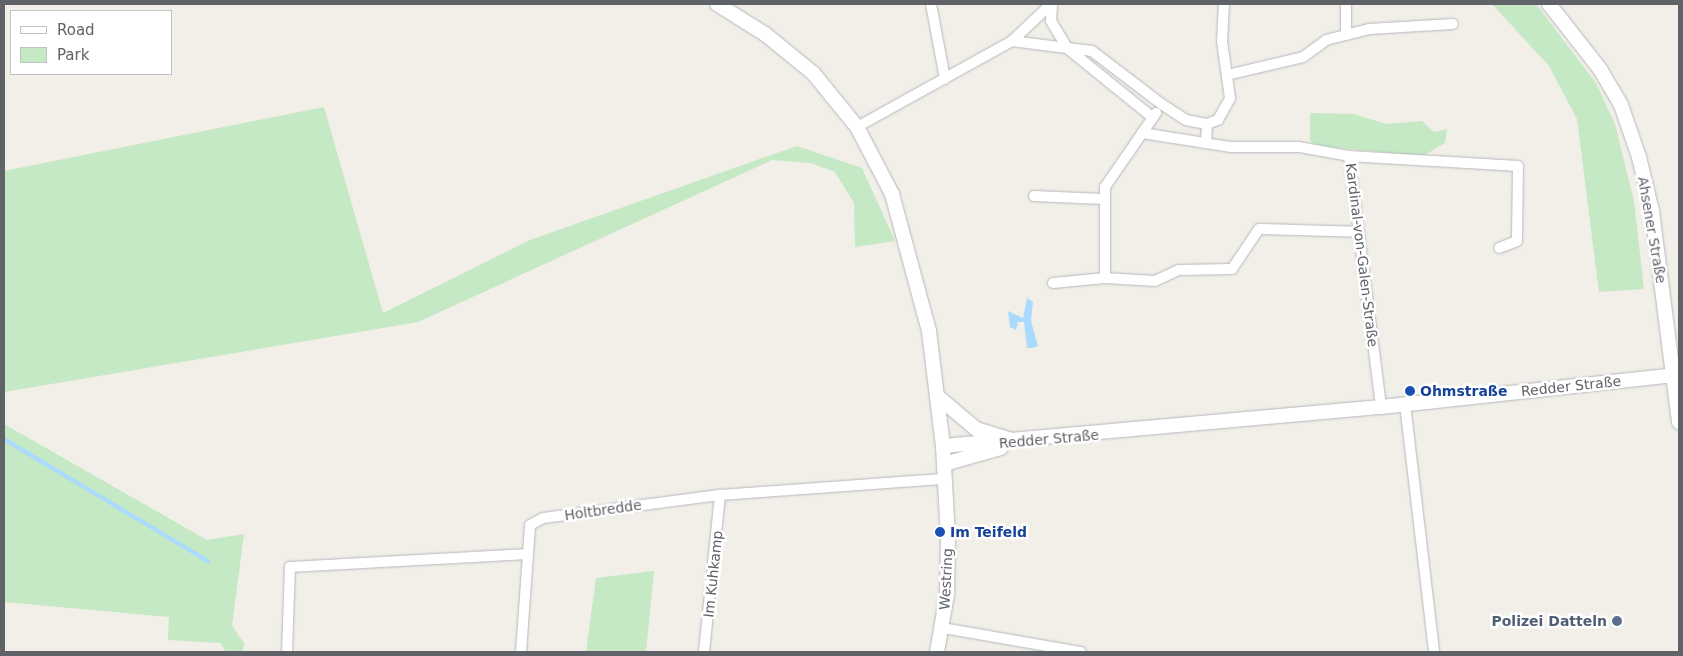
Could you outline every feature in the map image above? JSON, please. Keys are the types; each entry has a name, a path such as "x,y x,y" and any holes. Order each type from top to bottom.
{"street":[{"path":"717,4 766,34 813,73 857,127 892,194 929,331 943,446"},
{"path":"931,4 945,79"},
{"path":"857,127 1012,40 1051,4"},
{"path":"1051,4 1051,21 1067,48 1152,117"},
{"path":"1012,40 1092,51 1163,105 1186,120 1207,124 1218,120 1230,98 1222,41 1224,4"},
{"path":"1346,4 1346,35"},
{"name":"Ahsener Straße","path":"1548,4 1600,69 1621,105 1639,157 1652,211 1677,374 1679,422"},
{"path":"1226,75 1303,57 1326,40 1368,29 1453,24"},
{"path":"1104,278 1103,198 1105,187 1152,117 1163,105"},
{"path":"1206,142 1207,124"},
{"name":"Kardinal-von-Galen-Straße","path":"1142,133 1206,142 1299,147 1349,156 1380,407"},
{"path":"1349,156 1518,166 1517,242 1498,248"},
{"path":"1034,196 1103,198"},
{"path":"1053,283 1104,278 1155,281 1179,270 1232,270 1258,229 1359,232"},
{"name":"Redder Straße","path":"943,446 1018,442 1380,407 1677,374"},
{"path":"937,396 976,429 1018,442"},
{"path":"1405,404 1434,652"},
{"path":"944,464 1018,442"},
{"name":"Westring","path":"938,652 943,628 948,538 943,446"},
{"name":"Holtbredde","path":"528,554 530,525 543,518 720,495 945,479"},
{"name":"Im Kuhkamp","path":"704,652 720,495"},
{"path":"287,652 290,567 528,554 521,652"},
{"path":"943,628 1081,652"}],"green space":[{"path":"1492,4 1536,4 1596,83 1615,124 1634,201 1644,289 1599,292 1577,119 1549,66"},
{"path":"324,107 383,313 530,240 797,146 862,168 895,241 855,247 854,203 835,172 811,163 772,160 418,322 4,392 4,171"},
{"path":"1310,113 1354,114 1386,124 1422,121 1434,132 1447,129 1445,143 1423,156 1320,146 1310,141"},
{"path":"4,424 207,540 244,534 232,626 244,643 243,652 226,652 220,643 168,640 169,617 4,602"},
{"path":"654,571 646,652 586,652 596,578"}],"water":[{"path":"1027,298 1033,302 1031,321 1038,346 1032,348 1027,348 1024,322 1018,322 1016,330 1010,327 1008,311 1023,318"}],"waterway":[{"path":"4,439 208,561"}],"place":[{"name":"Ohmstraße","path":"1410,391"},
{"name":"Im Teifeld","path":"940,532"},
{"name":"Polizei Datteln","path":"1617,621"}]}
